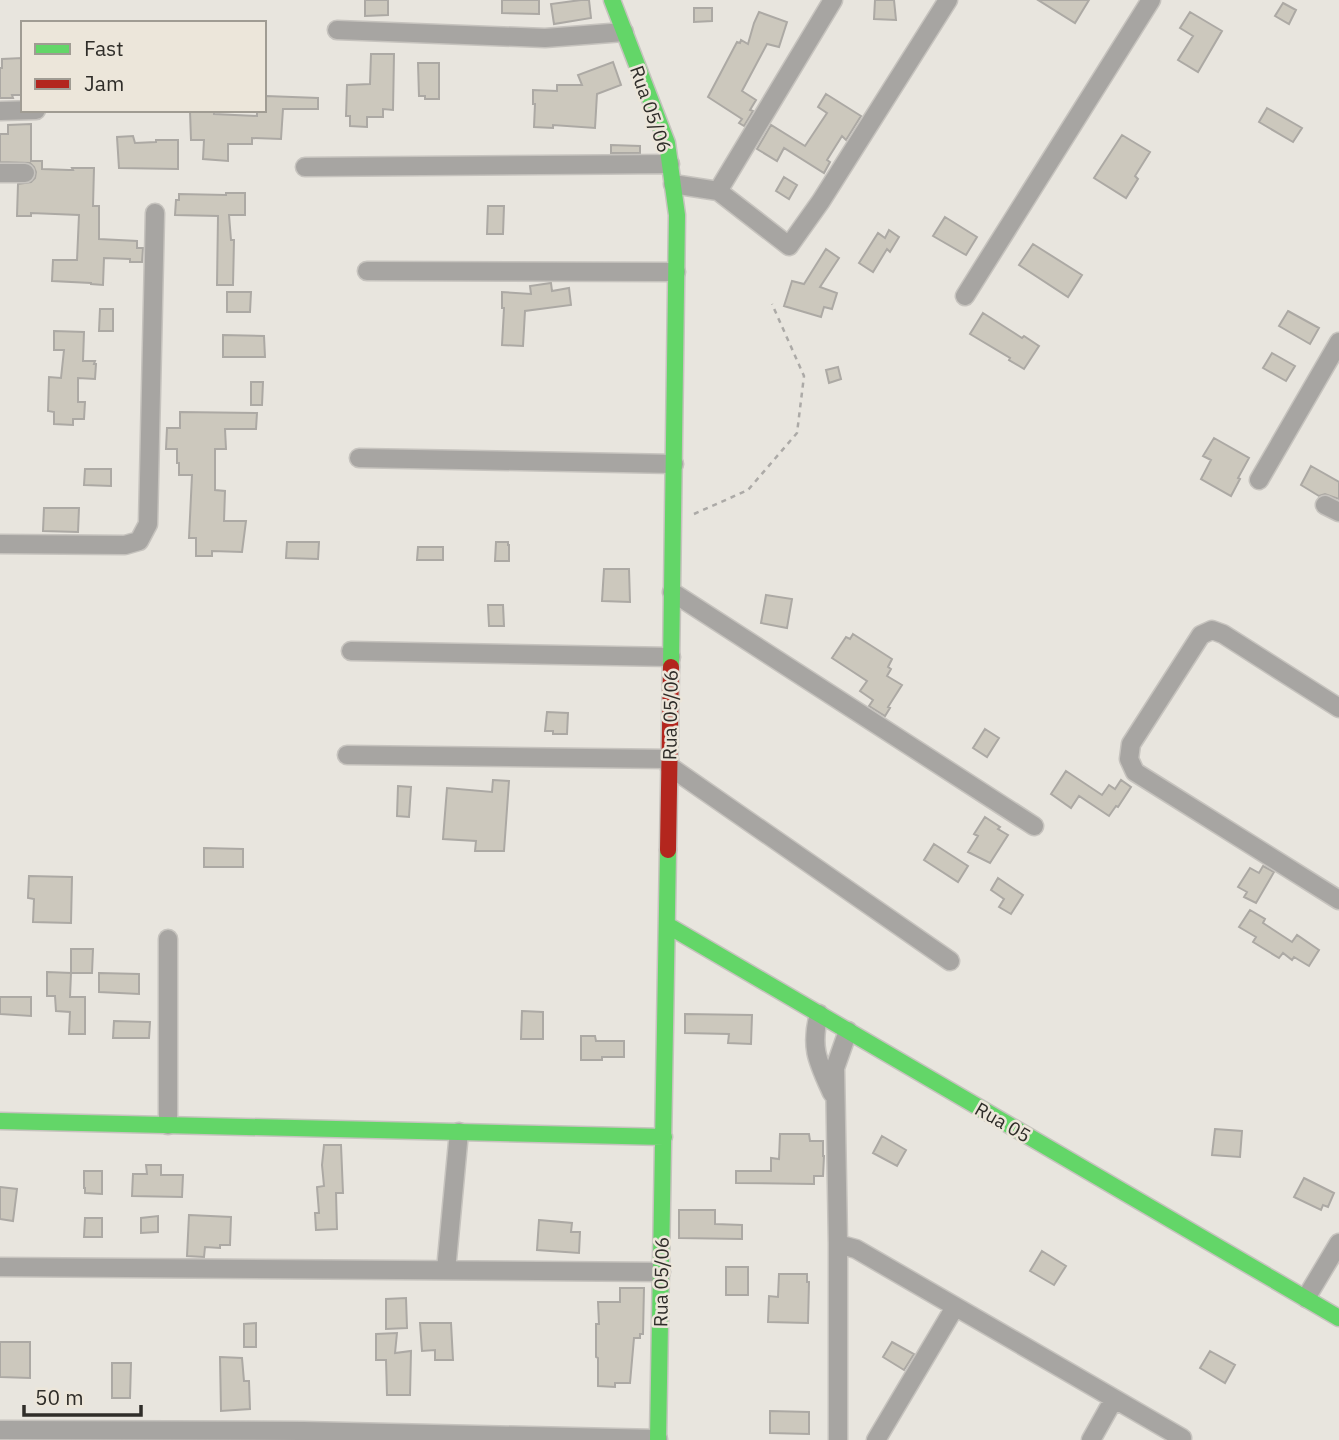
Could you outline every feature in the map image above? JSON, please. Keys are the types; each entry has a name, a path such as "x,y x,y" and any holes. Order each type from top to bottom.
{"street":[{"name":"Rua 05/06","path":"612,0 667,143 677,215 658,1439"},
{"path":"718,191 833,0"},
{"path":"673,184 718,191 789,246 821,201 948,0"},
{"path":"965,296 1151,0"},
{"path":"337,30 545,38 624,32"},
{"path":"0,111 21,110"},
{"path":"305,167 670,164"},
{"path":"0,173 25,173"},
{"path":"0,544 125,545 139,541 148,524 155,213"},
{"path":"367,271 676,272"},
{"path":"1259,480 1339,341"},
{"path":"359,458 674,464"},
{"path":"672,592 1034,826"},
{"path":"1339,708 1223,634 1212,630 1201,635 1131,744 1129,760 1135,772 1339,900"},
{"path":"351,651 671,657"},
{"path":"347,755 669,763 950,961"},
{"name":"Rua 05","path":"667,925 1339,1318"},
{"path":"168,939 168,1125"},
{"path":"819,1014 814,1031 816,1057 835,1100"},
{"path":"838,1440 835,1068 848,1031"},
{"path":"0,1121 664,1137"},
{"path":"446,1270 459,1132"},
{"path":"1306,1298 1339,1243"},
{"path":"838,1244 856,1249 1182,1438"},
{"path":"0,1267 661,1272"},
{"path":"876,1440 955,1307"},
{"path":"1091,1440 1114,1399"},
{"path":"0,1430 658,1439"}],"path":[{"path":"673,523 748,490 797,433 804,376 772,304"}],"building":[{"path":"365,0 388,0 388,15 365,16"},
{"path":"502,0 539,0 539,14 502,13"},
{"path":"589,0 591,18 554,24 551,4"},
{"path":"875,0 894,0 896,20 874,19"},
{"path":"1038,0 1089,0 1075,23"},
{"path":"1283,3 1296,10 1289,24 1275,16"},
{"path":"694,8 712,8 712,21 694,22"},
{"path":"759,12 787,22 779,47 767,44 742,91 756,100 744,126 739,123 742,119 708,97 737,42 740,43 741,40 748,44"},
{"path":"1190,12 1222,31 1198,72 1178,60 1193,36 1180,28"},
{"path":"371,54 394,54 393,110 383,109 383,117 367,117 367,127 350,126 350,116 346,116 347,85 370,84"},
{"path":"21,58 21,95 0,98 2,59"},
{"path":"613,62 621,85 597,94 595,128 553,125 553,128 534,127 533,90 557,91 557,85 582,85 578,75"},
{"path":"418,63 439,63 439,99 419,96"},
{"path":"826,94 861,116 846,140 842,136 827,160 830,162 824,173 784,148 777,161 757,149 771,125 805,146 827,113 818,107"},
{"path":"266,96 318,98 318,109 283,109 281,139 252,138 252,144 228,144 228,161 203,159 204,140 191,140 190,112 257,116 257,112 266,110"},
{"path":"1267,108 1302,128 1293,142 1259,122"},
{"path":"31,124 31,161 42,161 42,169 94,168 93,206 99,206 99,239 137,241 137,248 143,248 142,262 104,258 103,285 52,281 53,260 77,260 79,215 31,213 31,216 17,216 18,184 31,182 36,172 30,163 0,162 0,134 8,134 8,125"},
{"path":"1122,135 1150,152 1135,176 1138,179 1126,198 1094,178"},
{"path":"133,136 135,143 178,140 178,169 119,168 117,137"},
{"path":"611,145 640,146 640,153 611,153"},
{"path":"784,177 797,185 789,199 776,191"},
{"path":"245,193 245,215 229,215 231,240 234,240 233,285 217,285 218,216 175,215 176,200 179,200 179,194"},
{"path":"488,206 504,206 503,234 487,234"},
{"path":"945,217 977,237 966,255 933,236"},
{"path":"889,230 899,237 890,252 887,249 873,272 859,263 878,233 885,238"},
{"path":"1033,244 1082,275 1068,297 1019,265"},
{"path":"826,249 839,258 820,287 837,293 832,309 824,307 821,317 784,306 792,281 804,284"},
{"path":"551,283 552,291 569,288 571,305 525,311 523,346 502,345 502,292 531,294 530,286"},
{"path":"227,292 251,292 250,312 227,312"},
{"path":"100,309 113,309 113,331 99,331"},
{"path":"1288,311 1319,328 1310,344 1279,326"},
{"path":"983,313 1039,346 1024,369 970,334"},
{"path":"54,331 84,332 83,361 95,361 96,364 95,379 78,378 78,402 85,402 84,419 73,419 73,425 54,424 54,412 48,411 49,377 61,378 64,350 54,350"},
{"path":"223,335 264,336 265,357 223,357"},
{"path":"1272,353 1295,366 1286,381 1263,368"},
{"path":"838,367 841,379 829,383 826,370"},
{"path":"251,382 263,382 262,405 251,405"},
{"path":"180,412 257,413 256,429 225,429 226,449 215,449 215,490 225,491 224,521 246,521 242,552 212,551 212,556 196,556 196,538 189,538 192,475 179,475 177,449 166,449 167,428 180,428"},
{"path":"1214,438 1249,458 1231,496 1201,479 1211,460 1203,456"},
{"path":"1311,466 1339,482 1339,499 1325,494 1319,496 1301,485"},
{"path":"85,469 111,469 111,486 84,485"},
{"path":"44,508 79,508 78,532 43,531"},
{"path":"287,542 319,542 318,559 286,558"},
{"path":"496,542 508,542 509,561 495,561"},
{"path":"418,547 443,547 443,560 417,560"},
{"path":"604,569 629,569 630,602 602,601"},
{"path":"766,595 792,599 787,628 761,623"},
{"path":"488,605 503,605 504,626 489,626"},
{"path":"853,634 892,659 887,676 902,685 885,716 869,706 873,700 860,691 867,681 832,658 846,637 850,639"},
{"path":"547,712 568,713 567,734 545,731"},
{"path":"985,729 999,738 987,757 973,748"},
{"path":"1066,771 1102,795 1109,785 1115,789 1121,780 1131,787 1109,816 1079,796 1071,808 1051,794"},
{"path":"493,780 509,781 504,851 475,851 476,841 443,839 447,788 492,792"},
{"path":"398,786 411,787 409,817 397,816"},
{"path":"985,817 1008,835 990,863 968,852 978,836 974,834"},
{"path":"934,844 968,866 958,882 924,860"},
{"path":"204,848 243,849 243,867 204,867"},
{"path":"1263,866 1274,872 1256,903 1244,897 1247,892 1238,887 1250,868 1259,873"},
{"path":"29,876 72,877 71,923 33,922 34,899 28,898"},
{"path":"998,878 1023,895 1011,914 999,907 1004,899 991,890"},
{"path":"1250,910 1265,919 1263,923 1292,942 1297,935 1319,950 1309,966 1294,957 1292,960 1283,953 1279,958 1253,942 1256,937 1239,927"},
{"path":"71,949 93,949 92,973 71,973"},
{"path":"47,972 71,973 70,997 85,997 85,1034 69,1034 70,1012 56,1011 55,996 47,996"},
{"path":"99,973 139,974 139,994 99,992"},
{"path":"0,997 31,997 31,1016 0,1014"},
{"path":"522,1011 543,1012 543,1039 521,1039"},
{"path":"685,1014 752,1015 751,1044 728,1043 729,1034 685,1033"},
{"path":"114,1021 150,1022 149,1038 113,1038"},
{"path":"581,1036 595,1036 596,1041 624,1041 624,1057 581,1060"},
{"path":"1215,1129 1242,1131 1240,1157 1212,1155"},
{"path":"780,1134 809,1134 810,1141 823,1141 823,1176 814,1176 814,1184 736,1183 736,1171 771,1171 771,1158 779,1159"},
{"path":"882,1136 906,1150 897,1166 873,1153"},
{"path":"324,1145 341,1145 343,1193 336,1193 337,1229 316,1230 315,1213 319,1213 317,1187 324,1186"},
{"path":"146,1165 161,1165 161,1175 183,1175 182,1197 132,1196 133,1174 147,1174"},
{"path":"84,1171 102,1171 102,1194 85,1193"},
{"path":"1304,1178 1334,1193 1328,1207 1323,1205 1321,1210 1294,1197"},
{"path":"0,1187 17,1189 13,1221 0,1219"},
{"path":"679,1210 715,1210 715,1224 742,1225 742,1239 679,1238"},
{"path":"189,1215 231,1217 230,1245 220,1245 220,1248 205,1247 204,1257 187,1256"},
{"path":"158,1216 158,1232 141,1233 141,1218"},
{"path":"85,1218 102,1218 102,1237 84,1237"},
{"path":"539,1220 572,1223 571,1232 580,1232 579,1253 537,1250"},
{"path":"1042,1251 1066,1266 1054,1285 1030,1271"},
{"path":"726,1267 748,1267 748,1295 726,1295"},
{"path":"779,1274 807,1274 808,1323 768,1322 769,1296 778,1297"},
{"path":"620,1288 644,1288 643,1334 640,1334 640,1338 634,1338 630,1383 615,1383 615,1387 598,1386 598,1302 620,1302"},
{"path":"406,1298 407,1328 386,1329 386,1299"},
{"path":"256,1323 256,1347 244,1347 244,1324"},
{"path":"420,1323 451,1323 453,1360 435,1360 435,1350 422,1351"},
{"path":"397,1333 395,1353 411,1351 410,1395 387,1395 386,1360 376,1360 376,1334"},
{"path":"0,1342 30,1342 30,1378 0,1377"},
{"path":"892,1342 914,1354 904,1370 883,1357"},
{"path":"1210,1351 1235,1365 1225,1383 1200,1368"},
{"path":"220,1357 242,1358 244,1381 249,1381 250,1409 221,1411"},
{"path":"112,1363 131,1363 130,1398 112,1398"},
{"path":"770,1411 809,1412 809,1434 770,1433"}],"traffic: fast":[{"path":"612,0 667,143 677,215 671,667"},
{"path":"658,1440 668,850"},
{"path":"667,925 1339,1318"},
{"path":"0,1121 664,1137"}],"traffic: jam":[{"path":"668,850 671,667"}]}
